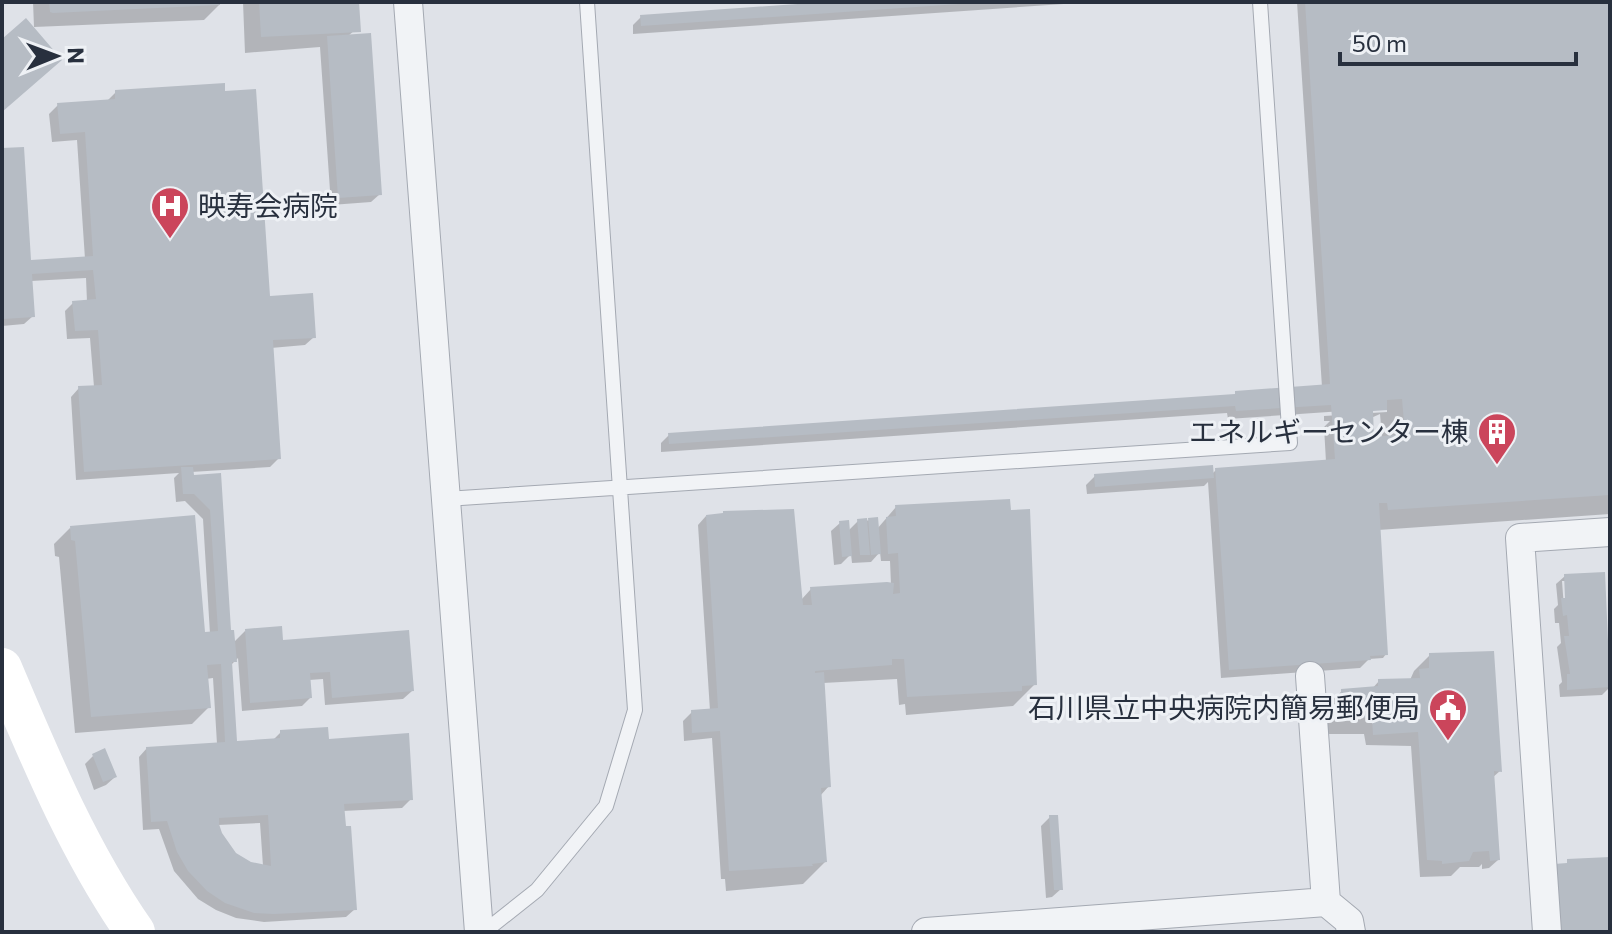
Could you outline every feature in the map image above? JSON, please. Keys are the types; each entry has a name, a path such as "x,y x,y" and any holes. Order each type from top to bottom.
{"street":[{"path":"408,2 481,932"},
{"path":"1547,932 1520,538 1610,532"},
{"path":"2,668 59,803 109,894 135,932"},
{"path":"1310,676 1326,902"},
{"path":"926,932 1326,902 1349,921 1351,932"}],"lane":[{"path":"481,932 537,890 606,806 635,710 587,2"},
{"path":"446,499 1290,443 1260,2"}],"building":[{"path":"49,2 220,2 220,5 53,13 50,12"},
{"path":"259,2 359,2 361,32 261,37"},
{"path":"826,2 959,4 641,26 640,15"},
{"path":"1305,2 1610,2 1610,495 1388,510 1387,503 1379,503 1388,655 1370,656 1371,660 1229,670 1215,468 1335,459 1331,405 1236,411 1235,406 669,444 668,433 1235,394 1235,391 1330,384","holes":["1402,399 1405,434 1374,437 1373,411 1387,410 1387,400"]},
{"path":"26,18 62,60 2,112 2,39"},
{"path":"371,33 382,195 338,198 327,36"},
{"path":"225,83 225,91 256,89 270,296 313,293 316,338 273,340 281,459 84,472 78,386 102,385 98,330 75,331 72,301 96,299 93,270 32,274 35,317 3,319 2,148 24,147 31,260 93,256 85,132 60,134 57,103 115,99 115,90"},
{"path":"1213,465 1214,478 1095,487 1094,474"},
{"path":"181,467 193,467 194,475 221,473 231,630 234,630 237,662 232,662 237,741 280,738 280,730 328,727 329,739 409,733 413,800 344,804 346,826 351,826 357,910 254,913 225,903 207,891 188,871 177,852 167,821 151,822 146,747 225,742 221,664 207,665 211,708 91,717 75,541 71,540 70,526 195,515 205,632 218,631 210,510 194,494 183,494","holes":["268,815 271,866 251,862 236,853 222,833 219,818"]},
{"path":"1010,499 1011,510 1030,509 1037,685 1022,686 1022,691 907,697 904,659 892,659 892,665 815,671 824,672 831,787 821,788 827,862 813,866 729,871 720,731 692,733 691,710 718,708 706,515 723,511 794,509 803,605 812,605 810,587 887,582 894,583 893,594 900,593 898,553 888,554 886,517 896,516 895,505"},
{"path":"878,517 881,554 871,555 868,518"},
{"path":"867,518 870,555 860,555 857,519"},
{"path":"849,520 852,556 842,557 839,521"},
{"path":"1605,572 1610,687 1567,690 1567,674 1570,674 1564,636 1569,636 1561,598 1565,598 1564,574"},
{"path":"282,626 283,640 409,630 414,691 332,698 330,672 310,673 312,698 250,703 245,629"},
{"path":"1494,651 1502,772 1494,771 1500,860 1490,861 1489,851 1473,852 1469,861 1442,864 1442,861 1427,860 1418,732 1373,735 1372,718 1340,718 1341,689 1378,686 1378,679 1420,678 1419,669 1429,668 1429,653"},
{"path":"105,748 117,777 103,782 92,754"},
{"path":"1049,815 1058,815 1063,890 1054,890"},
{"path":"1610,857 1610,932 1558,932 1554,864 1567,863 1567,859"}],"place":[{"name":"映寿会病院","path":"170,240"},
{"name":"エネルギーセンター棟","path":"1497,466"},
{"name":"石川県立中央病院内簡易郵便局","path":"1448,742"}]}
